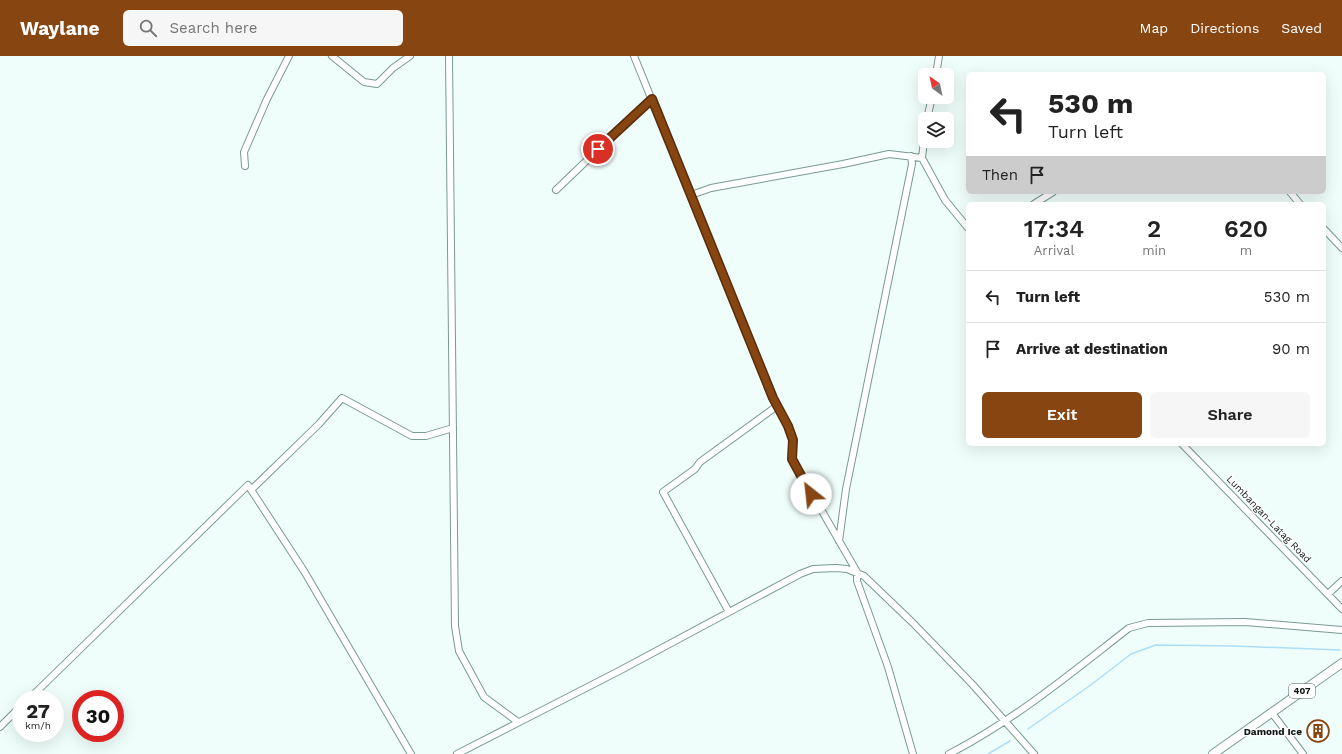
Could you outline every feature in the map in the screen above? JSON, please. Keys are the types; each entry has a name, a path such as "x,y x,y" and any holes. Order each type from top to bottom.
{"main road":[{"name":"407","path":"1213,754 1342,663"}],"street":[{"path":"245,166 244,152 267,99 289,56"},
{"path":"332,56 364,82 377,84 393,68 410,56"},
{"path":"449,56 455,626 459,651 484,697 518,722"},
{"path":"634,56 777,406 788,426 793,440 792,459 838,543 857,572 857,581 888,668 913,754"},
{"path":"937,68 939,56"},
{"path":"556,190 652,99"},
{"path":"923,148 922,158 945,200 966,226"},
{"path":"691,195 711,188 889,154 922,158"},
{"path":"838,543 846,489 912,164 911,156"},
{"path":"1037,202 1050,194"},
{"path":"1292,194 1298,202"},
{"path":"1326,231 1342,248"},
{"path":"251,490 319,424 342,398 412,436 426,436 453,428"},
{"path":"729,612 663,492 695,469 700,462 777,406"},
{"name":"Lumbangan-Latag Road","path":"1184,446 1342,609"},
{"path":"38,690 248,485 304,571 411,754"},
{"path":"457,754 619,671 800,574 813,569 836,568 857,572 864,576 913,623 1034,754"},
{"path":"1328,594 1342,581"},
{"path":"949,754 974,741 1029,706 1129,628 1148,623 1245,622 1342,630"},
{"path":"1272,712 1303,754"},
{"path":"0,727 12,715"}],"waterway":[{"path":"1028,729 1088,687 1131,654 1156,645 1340,650"},
{"path":"988,754 1010,741"}],"place":[{"name":"Damond Ice","path":"1318,731"}],"route":[{"path":"598,149 652,99 773,398 788,426 793,440 792,459 811,494"}]}
